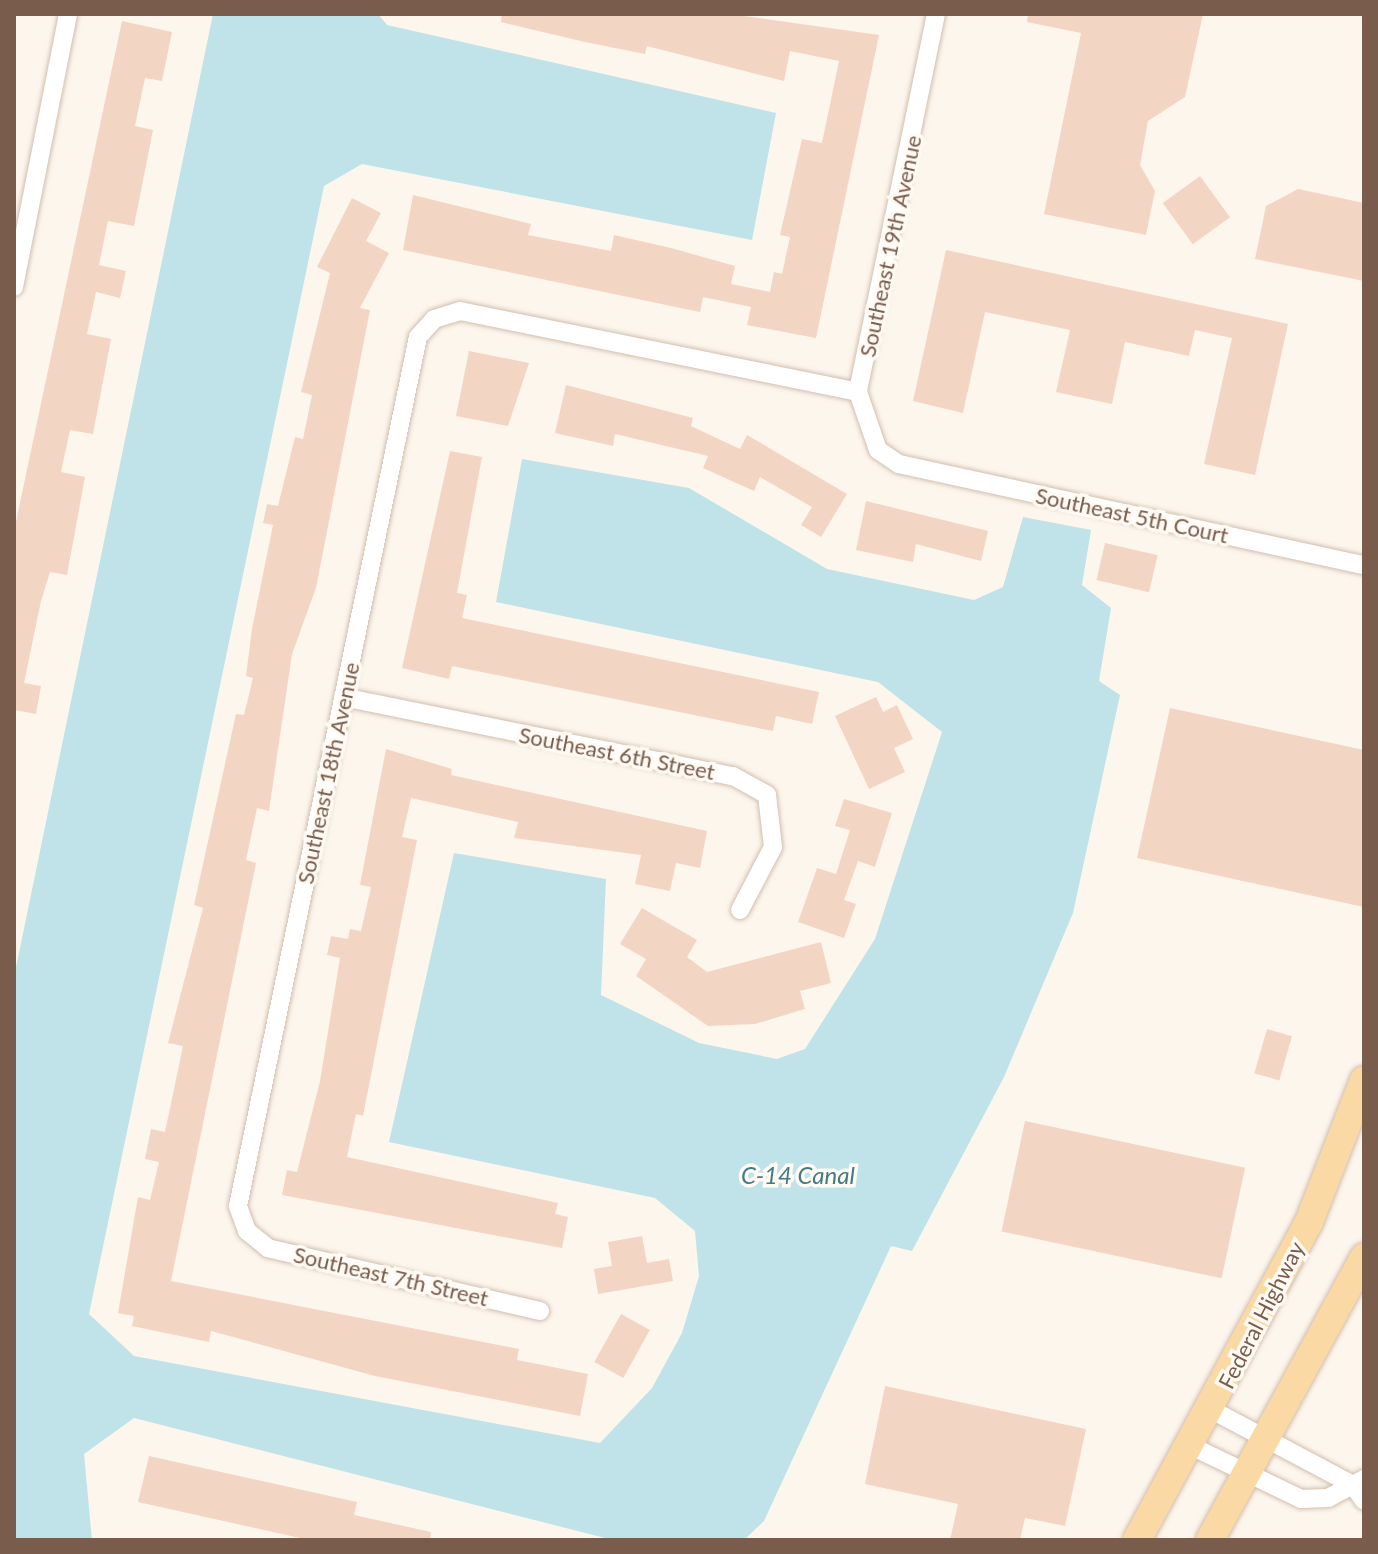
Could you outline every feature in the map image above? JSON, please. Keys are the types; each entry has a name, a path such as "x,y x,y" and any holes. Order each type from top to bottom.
{"main road":[{"name":"Federal Highway","path":"1137,1540 1212,1410 1309,1222 1364,1080"},
{"path":"1210,1540 1269,1439 1364,1257"}],"street":[{"path":"14,287 68,14"},
{"name":"Southeast 19th Avenue","path":"858,392 936,14"},
{"name":"Southeast 18th Avenue","path":"247,1231 238,1206 418,337 434,319 460,311 858,392"},
{"name":"Southeast 5th Court","path":"858,392 878,450 899,464 1364,565"},
{"name":"Southeast 6th Street","path":"343,697 733,776 767,795 773,847 740,910"},
{"name":"Southeast 7th Street","path":"247,1231 268,1248 540,1311"},
{"path":"1212,1410 1358,1482 1364,1501"},
{"path":"1191,1446 1248,1477 1313,1500 1358,1482"}],"water":[{"name":"C-14 Canal","path":"213,14 378,14 387,25 776,113 752,240 362,164 324,186 89,1314 134,1356 600,1443 652,1388 682,1333 699,1276 695,1231 655,1198 389,1142 454,853 606,879 601,995 699,1043 777,1059 805,1049 875,939 942,732 878,682 496,602 522,459 689,488 827,569 974,600 1003,587 1023,517 1091,530 1082,585 1111,608 1099,681 1120,695 1073,913 1004,1077 912,1251 891,1246 764,1521 744,1540 613,1540 134,1418 84,1454 92,1540 14,1540 14,977"}],"building":[{"path":"502,14 730,14 879,35 816,338 747,325 751,307 703,297 700,312 403,250 413,195 531,224 528,235 611,251 614,235 671,248 735,266 731,284 770,292 774,272 782,274 790,237 780,235 802,139 822,143 839,61 790,51 784,81 647,46 645,54 585,42 501,22"},
{"path":"1028,14 1203,14 1185,97 1148,121 1140,165 1155,191 1146,235 1044,214 1081,33 1027,22"},
{"path":"122,21 172,32 162,81 145,78 135,126 153,130 134,226 108,221 99,265 126,271 120,298 96,292 87,334 111,339 93,434 70,430 61,472 85,477 67,575 50,572 24,683 41,686 36,714 14,710 14,531"},
{"path":"1200,176 1230,217 1193,244 1163,203"},
{"path":"1298,189 1364,203 1364,281 1255,259 1266,206"},
{"path":"352,198 381,213 366,241 389,253 360,308 370,310 316,588 292,654 269,811 257,808 246,860 256,863 171,1281 519,1349 517,1360 588,1374 580,1416 375,1376 211,1331 209,1342 132,1326 134,1316 118,1313 138,1197 150,1200 159,1162 145,1159 151,1129 165,1132 183,1046 168,1043 203,908 194,905 236,714 244,715 253,678 246,676 252,629 273,525 263,523 267,504 278,506 295,437 303,439 312,395 301,392 330,273 317,267"},
{"path":"946,250 1288,324 1255,475 1204,464 1232,338 1195,330 1189,356 1125,342 1112,404 1056,392 1070,330 985,312 963,413 913,401"},
{"path":"469,351 529,363 508,426 456,416"},
{"path":"566,385 693,418 691,426 740,449 747,435 847,494 821,537 801,525 812,507 760,477 754,491 703,468 708,456 615,434 613,446 555,433"},
{"path":"450,451 482,457 457,593 467,595 462,618 819,692 812,724 776,716 773,731 452,666 449,679 402,668"},
{"path":"866,501 988,531 981,561 916,544 913,562 856,550"},
{"path":"1105,543 1158,555 1149,592 1096,580"},
{"path":"876,697 883,712 897,705 913,739 894,748 905,772 869,789 835,716"},
{"path":"1170,708 1364,750 1364,907 1137,858"},
{"path":"386,749 452,769 451,775 707,831 700,868 676,863 670,891 635,884 641,855 514,838 518,822 411,798 402,837 417,840 363,1116 356,1114 347,1157 558,1203 555,1214 568,1217 562,1248 282,1195 287,1170 297,1172 320,1081 340,958 327,955 331,936 348,939 350,929 361,931 371,887 360,885"},
{"path":"844,799 892,813 875,867 858,861 844,900 856,904 844,938 798,922 817,868 836,874 850,830 835,826"},
{"path":"642,908 697,940 687,957 707,972 821,942 831,983 800,991 805,1009 755,1024 708,1026 636,976 646,959 620,944"},
{"path":"1267,1029 1292,1036 1279,1080 1254,1073"},
{"path":"1025,1121 1245,1168 1222,1278 1002,1232"},
{"path":"642,1236 647,1263 669,1259 673,1281 598,1294 594,1269 612,1266 608,1242"},
{"path":"621,1314 650,1330 623,1378 594,1362"},
{"path":"885,1386 1086,1429 1065,1526 1025,1518 1020,1540 950,1540 958,1504 865,1484"},
{"path":"149,1456 357,1502 354,1515 431,1532 430,1540 309,1540 138,1502"}]}
